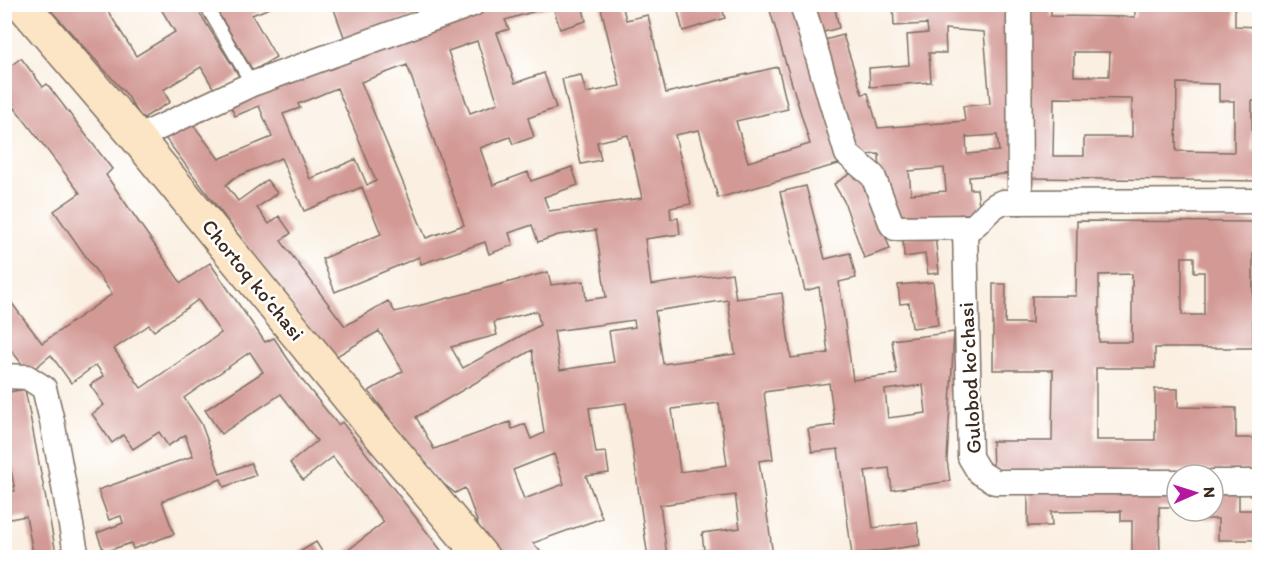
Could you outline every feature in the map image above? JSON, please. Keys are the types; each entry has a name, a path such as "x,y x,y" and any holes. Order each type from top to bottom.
{"main road":[{"name":"Chortoq koʻchasi","path":"21,4 137,138 483,558"}],"street":[{"path":"137,138 252,84 473,4"},
{"path":"802,4 847,154 873,176 895,228 972,226 998,203 1260,201"},
{"path":"1019,4 1020,202"},
{"name":"Gulobod koʻchasi","path":"965,227 970,457 979,472 995,482 1165,482"},
{"path":"4,376 27,376 44,388 77,558"},
{"path":"1225,482 1260,482"}],"lane":[{"path":"205,4 252,84"}],"building":[{"path":"45,4 112,4 106,8 136,56 175,32 158,4 194,4 239,76 215,91 201,67 163,90 170,102 142,119 127,95"},
{"path":"213,4 280,4 252,15 276,57 253,71"},
{"path":"332,4 445,4 346,42"},
{"path":"486,4 582,4 586,21 560,29 553,6 505,20 509,29 497,33 515,83 544,73 556,108 528,118 534,137 513,144 510,137 480,148 493,185 528,172 531,181 572,167 578,185 544,197 549,211 642,198 628,135 597,142 601,160 581,164 562,79 581,75 586,93 620,86 600,4 622,4 626,20 648,15 666,93 778,67 788,109 736,121 748,162 810,144 768,4 796,4 842,163 718,198 699,130 675,135 691,204 670,208 671,219 678,218 680,234 645,239 651,285 732,273 736,299 782,293 791,358 828,353 819,287 805,291 780,192 806,186 825,259 850,253 856,278 839,282 853,380 897,374 892,340 954,332 947,460 950,481 892,490 889,468 865,471 873,528 917,522 920,545 852,555 838,449 812,452 808,429 835,425 829,383 764,392 773,459 759,461 773,555 784,552 785,558 648,558 626,403 589,408 596,453 606,452 609,473 586,476 602,518 533,543 546,558 502,558 483,538 465,488 455,493 431,474 369,391 403,371 379,331 330,360 321,344 162,134 186,115 219,159 272,137 259,106 235,116 228,100","holes":["477,41 498,103 470,113 448,51","407,65 464,225 426,238 361,82","337,88 376,181 367,185 356,159 310,179 283,114 300,108 298,104","281,158 304,211 362,187 381,234 322,259 335,292 419,257 421,264 485,242 489,254 513,245 509,233 532,225 538,242 558,235 596,230 606,297 586,300 584,281 551,285 548,272 395,312 388,301 345,326 281,241 291,233 279,216 269,224 257,208 277,193 267,180 238,201 226,185 234,178","728,300 735,354 663,364 655,311","537,311 540,325 463,368 451,347 497,335 494,322","634,320 635,327 609,331 614,362 560,370 554,331","532,350 544,433 531,439 525,424 512,429 510,422 434,449 416,417","923,385 926,413 888,418 885,390","719,403 727,465 680,472 672,409","554,454 564,484 524,499 513,470","735,495 740,528 702,533 704,550 667,556 660,505"]},
{"path":"676,4 721,4 725,18 683,31"},
{"path":"809,4 834,4 839,28 816,34"},
{"path":"893,4 935,4 935,8 991,11 990,4 1010,4 1015,173 969,177 970,189 977,189 980,213 897,219 880,175 879,154 863,155 851,142 821,41 843,35 862,94 868,93 878,128 965,121 963,106 990,104 984,32 945,29 946,53 929,53 931,82 870,87 869,68 909,65 907,35 928,33 927,24 894,26","holes":["997,135 999,151 967,154 966,137","944,168 946,191 911,194 909,171"]},
{"path":"1029,4 1051,4 1051,16 1135,17 1135,4 1214,7 1214,4 1235,4 1235,26 1260,27 1260,101 1252,101 1252,150 1260,150 1260,181 1028,178","holes":["1074,52 1110,52 1109,76 1074,76","1177,83 1219,84 1219,101 1234,101 1234,152 1176,151","1054,98 1132,99 1132,137 1084,137 1084,156 1053,156"]},
{"path":"21,58 43,87 47,84 112,169 106,175 181,283 210,263 265,342 274,338 302,380 338,425 342,422 447,558 338,558 384,522 333,457 303,480 290,463 317,441 281,394 221,434 205,410 263,372 250,352 184,398 201,423 220,474 251,463 256,475 224,487 221,479 162,501 174,534 133,549 131,543 104,552 97,533 123,523 121,516 109,520 98,490 193,456 185,435 168,446 159,432 133,449 123,435 112,443 92,414 104,405 90,385 104,376 96,365 71,383 51,355 29,373 4,341 4,293 42,343 112,294 54,211 80,193 15,108 4,117 4,71","holes":["198,300 221,333 141,388 114,349 149,325 154,331"]},
{"path":"856,170 870,192 890,249 864,258 844,201 834,184"},
{"path":"1077,221 1260,222 1260,254 1253,254 1253,348 1155,348 1155,368 1096,368 1096,440 1155,440 1155,389 1178,389 1178,407 1236,408 1236,438 1260,438 1260,470 1225,470 1225,463 1165,463 1165,470 993,470 992,441 1052,441 1053,370 993,370 993,284 1006,284 1005,323 1032,323 1032,296 1076,296","holes":["1182,257 1194,257 1194,272 1204,272 1204,315 1182,315","1132,274 1132,342 1099,342 1099,275"]},
{"path":"935,234 939,273 928,274 925,254 904,257 903,238"},
{"path":"933,282 938,325 912,328 909,303 900,304 898,285"},
{"path":"25,389 57,558 34,558 26,516 4,520 4,493 15,491 4,433 4,393"},
{"path":"1028,490 1165,490 1165,507 1159,507 1160,558 1132,558 1132,521 1121,521 1121,511 1051,512 1052,526 1028,526"},
{"path":"1225,491 1239,491 1239,510 1260,510 1260,540 1218,540 1218,523 1225,523"},
{"path":"316,542 326,558 290,558"},
{"path":"1199,554 1224,554 1224,558 1199,558"}]}
